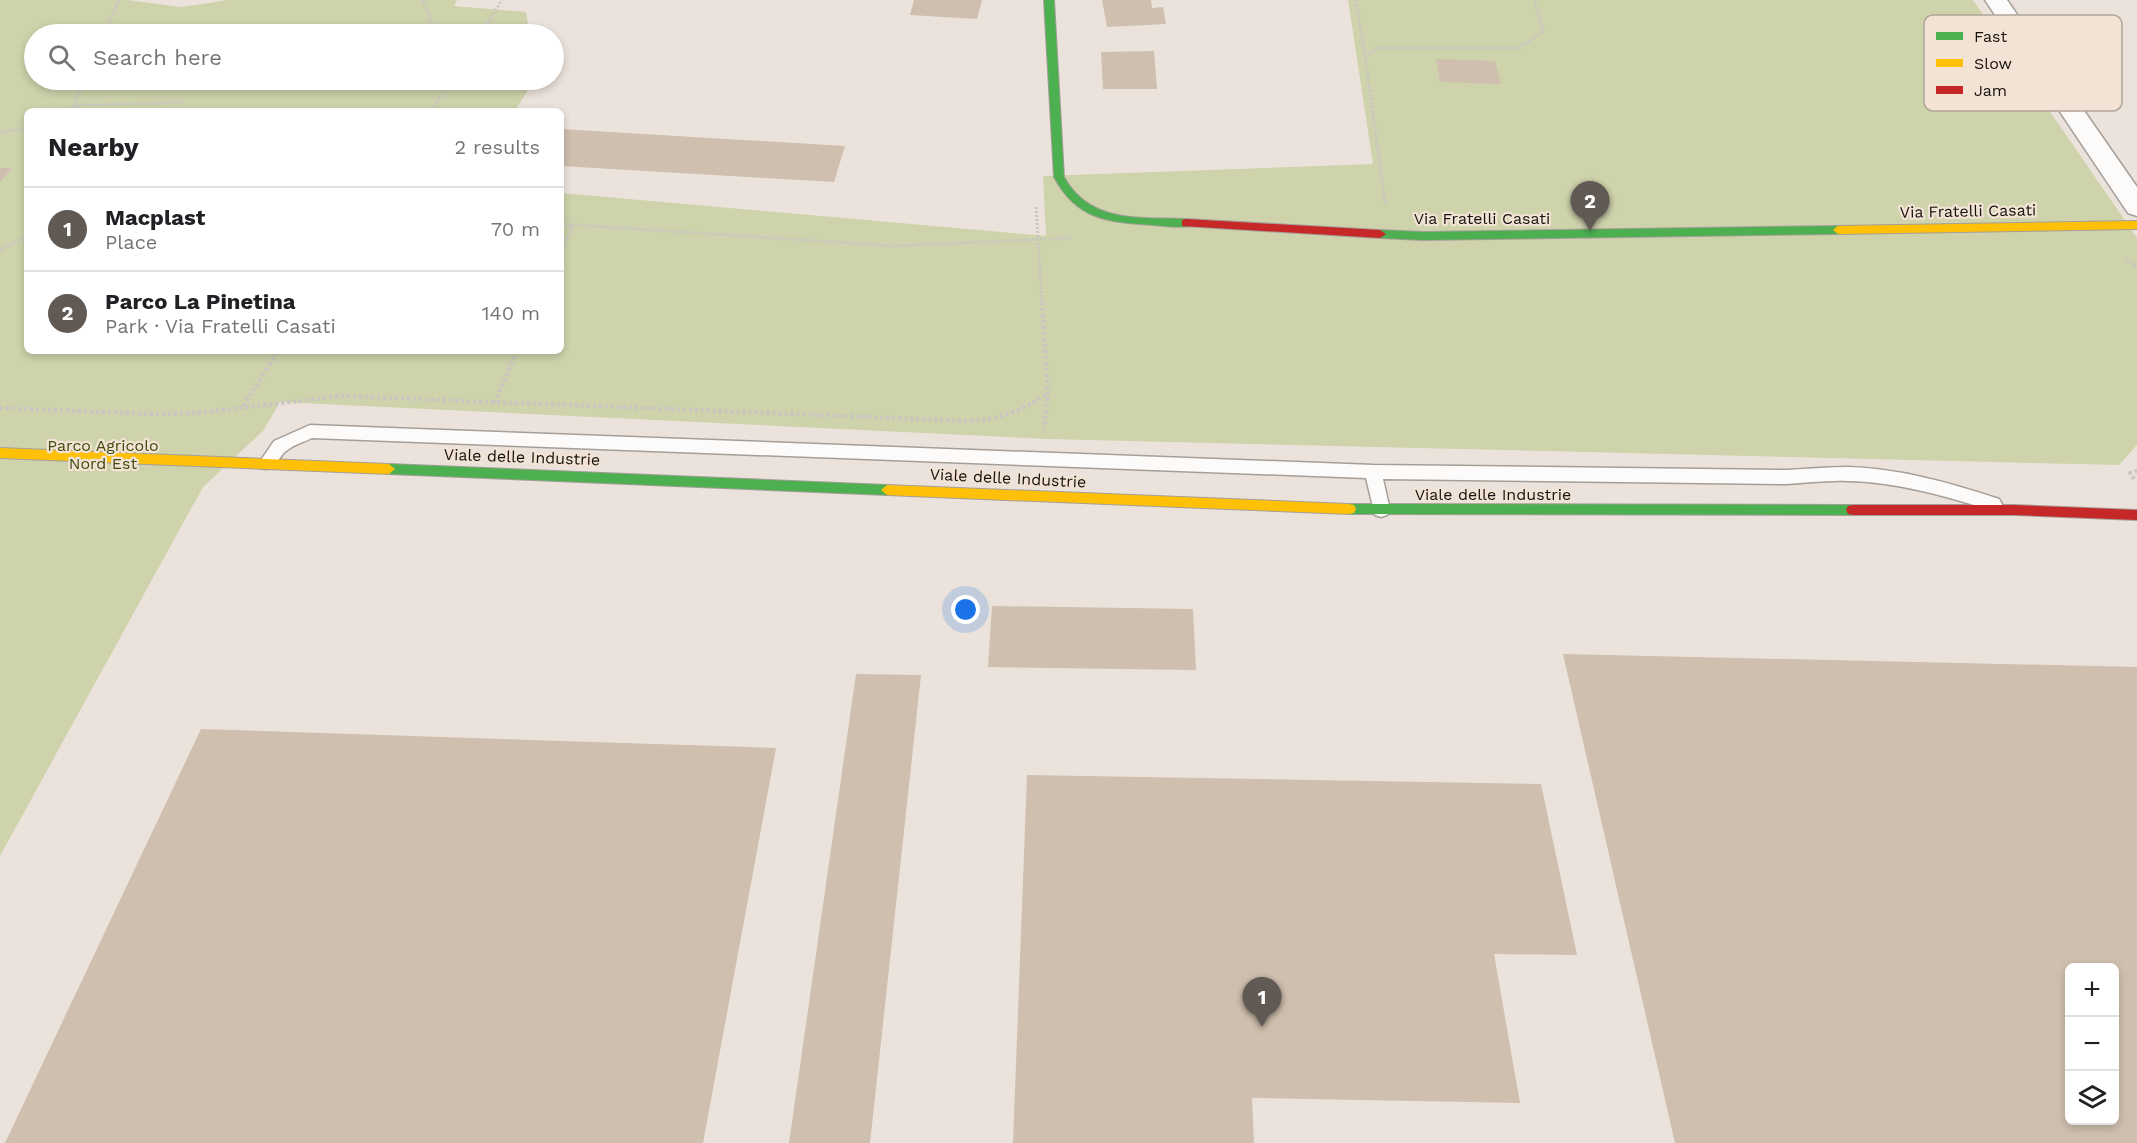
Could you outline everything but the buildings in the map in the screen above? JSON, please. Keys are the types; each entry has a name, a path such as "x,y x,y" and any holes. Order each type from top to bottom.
{"street":[{"name":"Via Fratelli Casati","path":"1049,0 1059,177 1065,190 1082,206 1113,219 1423,236 2137,225"},
{"path":"1996,0 2006,15"},
{"path":"2072,111 2137,207"},
{"name":"Viale delle Industrie","path":"0,453 1381,510 2014,510 2137,515"},
{"name":"Viale delle Industrie","path":"2014,510 2109,500"}],"lane":[{"path":"267,463 280,446 310,431 1373,472 1775,477 1866,475 1908,480 2014,510"},
{"path":"1373,472 1381,510"}],"path":[{"path":"108,24 119,0"},
{"path":"423,0 432,24"},
{"path":"486,24 502,0"},
{"path":"1356,0 1389,234"},
{"path":"1365,56 1378,48 1519,48 1544,31 1534,0"},
{"path":"73,107 81,90"},
{"path":"433,108 445,90"},
{"path":"73,107 84,104 184,102"},
{"path":"0,132 24,128"},
{"path":"1035,199 1048,394 1041,460"},
{"path":"564,224 893,246 1073,238"},
{"path":"564,244 573,225"},
{"path":"0,250 24,238"},
{"path":"242,407 276,354"},
{"path":"494,402 516,354"},
{"path":"0,408 156,414 197,413 342,396 976,421 995,419 1017,412 1048,394"},
{"path":"2137,471 2130,473 2137,484"}],"green space":[{"name":"Parco Agricolo Nord Est","path":"0,0 127,0 182,7 228,0 457,0 454,6 526,12 528,24 24,24 24,90 528,90 517,108 24,108 24,354 564,354 564,193 1046,236 1043,176 1373,164 1348,0 1973,0 1983,15 1924,15 1924,111 2049,111 2137,238 2137,445 2119,465 1048,439 280,402 263,431 203,487 0,856"}],"traffic: fast":[{"path":"1049,0 1059,177 1063,185 1081,204 1113,219 1186,223"},
{"path":"1380,234 1423,236 1838,230"},
{"path":"389,469 887,490"},
{"path":"1349,509 1853,510"}],"traffic: slow":[{"path":"1838,230 2137,225"},
{"path":"0,453 389,469"},
{"path":"887,490 1349,509"}],"traffic: jam":[{"path":"1186,223 1380,234"},
{"path":"1853,510 2014,510 2137,515"}],"place":[{"name":"Parco La Pinetina","path":"1590,231"},
{"name":"Macplast","path":"1262,1027"}]}
